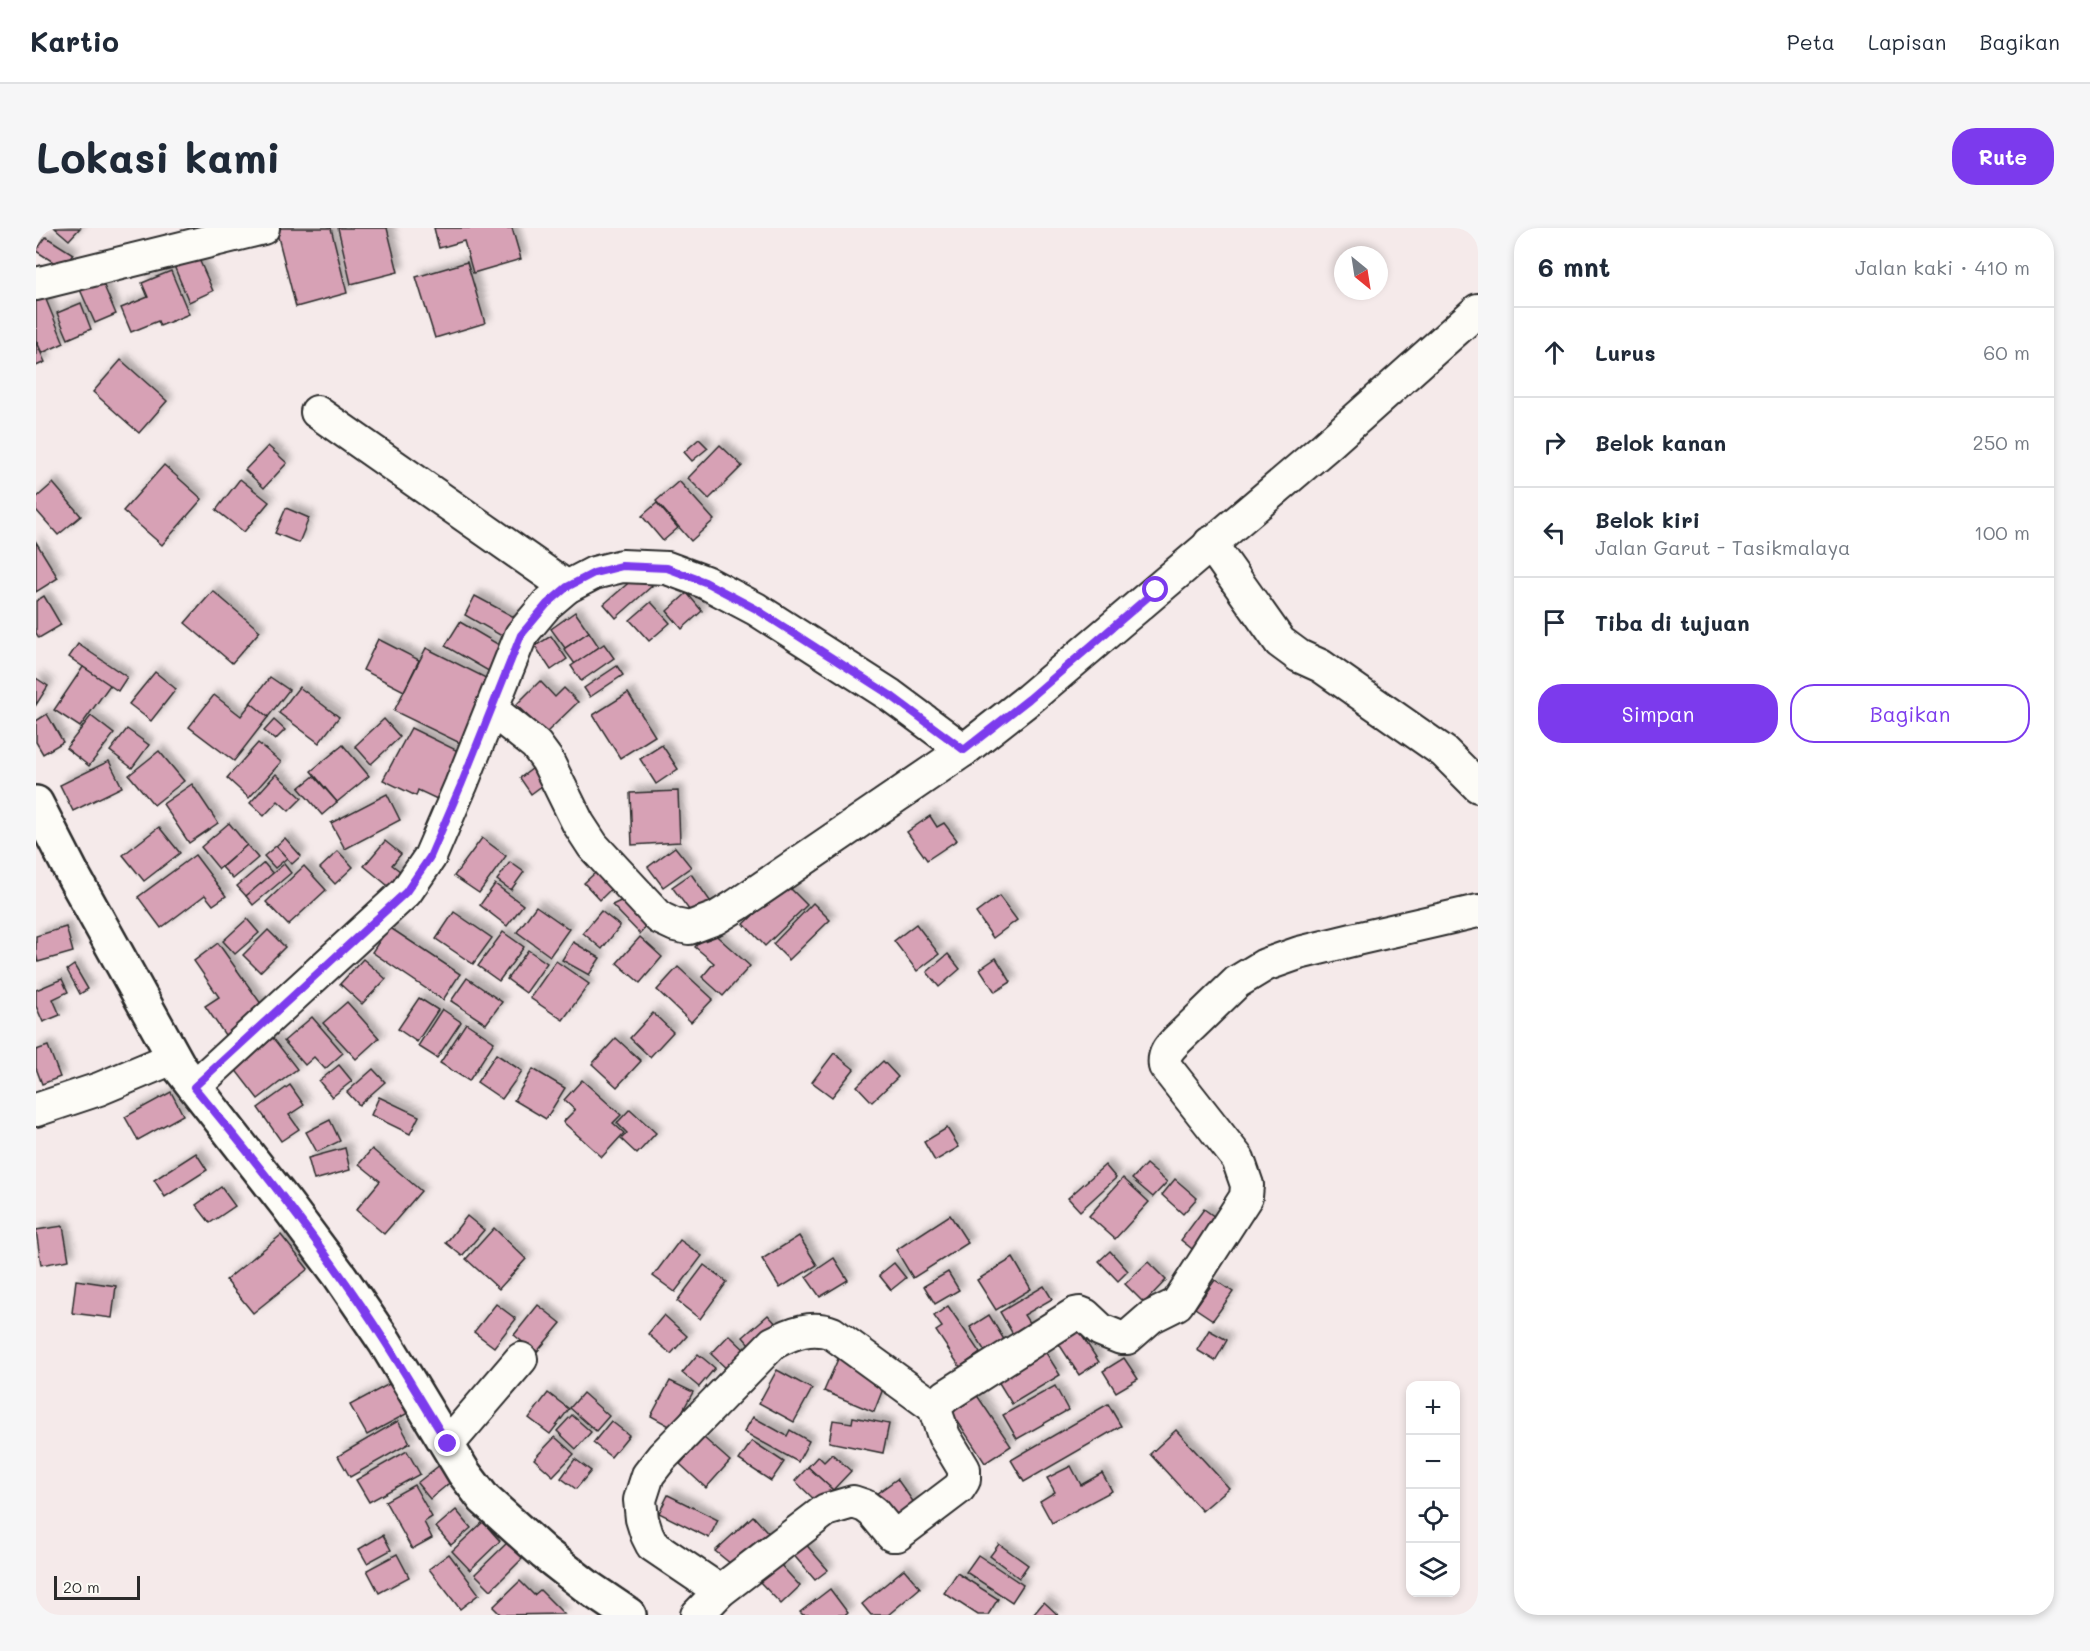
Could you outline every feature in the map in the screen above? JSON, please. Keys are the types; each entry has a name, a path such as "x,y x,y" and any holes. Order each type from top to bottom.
{"main road":[{"path":"36,802 74,877 129,973 173,1058 340,1276 385,1342 464,1473 484,1499 543,1553 629,1615"}],"street":[{"path":"36,284 263,228"},
{"path":"492,710 536,745 547,760 578,823 593,846 660,918 689,928 716,918 964,750 1029,699 1325,447 1478,310"},
{"path":"317,412 567,587"},
{"path":"1210,543 1280,642 1299,656 1321,666 1444,752 1478,786"},
{"path":"194,1087 406,892 430,857 521,635 547,604 567,587 594,573 622,566 667,568 705,582 756,609 880,689 964,750"},
{"path":"934,1407 946,1396 1075,1314 1085,1315 1101,1330 1127,1338 1151,1317 1177,1304 1246,1197 1247,1185 1238,1159 1165,1066 1163,1058 1167,1049 1237,982 1264,965 1299,953 1478,911"},
{"path":"36,1110 99,1089 173,1058"},
{"path":"697,1615 720,1591 804,1524 826,1510 853,1502 865,1506 892,1535 897,1535 959,1488 964,1480 964,1469 944,1436 934,1407 832,1334 819,1328 788,1335 774,1343 662,1457 648,1475 640,1500 642,1519 652,1545 720,1591"},
{"path":"448,1444 521,1359"}],"building":[{"path":"55,228 80,228 69,240"},
{"path":"331,228 347,293 296,307 276,229"},
{"path":"338,228 387,228 398,272 351,284"},
{"path":"434,228 512,228 521,259 473,273 464,241 439,248"},
{"path":"46,237 73,254 64,269 36,251"},
{"path":"195,250 213,291 189,302 172,261"},
{"path":"467,262 485,323 435,338 416,277"},
{"path":"171,271 189,314 160,326 158,321 131,332 121,308 148,297 142,283"},
{"path":"99,274 116,314 95,323 77,283"},
{"path":"42,290 64,343 42,353 36,340 36,293"},
{"path":"81,303 91,329 68,339 57,313"},
{"path":"36,342 45,362 36,366"},
{"path":"121,360 167,401 139,433 93,392"},
{"path":"699,439 708,448 692,461 684,452"},
{"path":"720,445 742,466 709,499 688,478"},
{"path":"268,446 287,463 264,488 245,470"},
{"path":"164,465 202,499 162,545 123,511"},
{"path":"240,479 269,502 244,532 216,510"},
{"path":"679,481 714,520 691,541 656,501"},
{"path":"53,483 81,516 58,535 36,510 36,498"},
{"path":"657,503 678,528 663,541 642,516"},
{"path":"286,508 309,518 299,543 275,533"},
{"path":"36,542 58,578 36,592"},
{"path":"640,573 652,586 616,618 604,604"},
{"path":"213,591 260,631 232,663 185,623"},
{"path":"687,593 702,611 682,629 667,611"},
{"path":"44,596 61,625 39,638 36,633 36,601"},
{"path":"475,596 518,619 507,639 465,615"},
{"path":"651,602 670,623 649,641 630,620"},
{"path":"575,612 589,632 565,648 551,629"},
{"path":"460,622 506,649 492,673 445,646"},
{"path":"589,632 599,647 575,664 564,649"},
{"path":"551,636 567,659 551,670 535,646"},
{"path":"378,639 419,660 404,691 363,670"},
{"path":"78,644 127,677 118,691 69,657"},
{"path":"604,644 614,658 581,681 571,666"},
{"path":"426,648 492,681 460,743 394,711"},
{"path":"617,666 623,675 590,697 584,688"},
{"path":"83,667 110,685 80,727 54,710"},
{"path":"155,672 176,689 151,721 129,704"},
{"path":"270,677 289,690 268,717 250,703"},
{"path":"36,678 48,686 36,705"},
{"path":"540,681 555,697 564,688 578,702 546,733 516,705"},
{"path":"299,687 339,717 319,743 279,713"},
{"path":"628,693 655,736 620,758 593,715"},
{"path":"214,695 241,716 251,703 268,717 234,761 189,727"},
{"path":"47,714 63,742 43,754 36,742 36,721"},
{"path":"91,716 114,734 89,766 66,748"},
{"path":"384,719 400,737 371,764 355,746"},
{"path":"274,720 285,730 275,740 264,731"},
{"path":"411,728 460,752 437,799 418,790 416,796 383,780"},
{"path":"127,729 149,745 132,768 110,751"},
{"path":"258,743 281,762 249,798 227,778"},
{"path":"343,745 369,776 337,802 311,771"},
{"path":"662,745 678,769 656,784 640,759"},
{"path":"159,751 184,781 154,805 129,775"},
{"path":"109,761 122,787 73,811 60,785"},
{"path":"536,766 547,782 531,794 520,778"},
{"path":"276,774 302,798 289,811 278,801 264,816 250,803"},
{"path":"314,776 337,802 322,815 299,788"},
{"path":"192,784 218,823 189,843 163,804"},
{"path":"678,791 680,842 632,845 630,793"},
{"path":"387,794 400,820 345,849 331,823"},
{"path":"930,816 937,827 944,823 957,840 927,860 907,832"},
{"path":"229,823 247,845 219,869 201,847"},
{"path":"159,827 180,853 144,881 123,855"},
{"path":"285,838 301,856 292,864 276,846"},
{"path":"482,838 506,856 479,893 454,876"},
{"path":"385,841 401,854 392,865 405,875 393,890 364,866"},
{"path":"247,845 258,858 233,879 222,867"},
{"path":"276,846 287,858 275,868 264,856"},
{"path":"675,847 691,867 663,887 648,867"},
{"path":"338,851 353,867 335,884 320,868"},
{"path":"195,855 226,896 213,905 205,895 161,928 138,897"},
{"path":"510,862 524,872 511,890 497,880"},
{"path":"264,863 273,874 246,896 237,886"},
{"path":"284,864 291,873 253,905 246,896"},
{"path":"605,864 619,881 600,900 584,883"},
{"path":"304,866 326,890 288,925 266,902"},
{"path":"691,874 713,905 695,918 672,887"},
{"path":"495,884 523,905 507,926 480,905"},
{"path":"786,884 807,905 765,946 744,924"},
{"path":"999,896 1017,920 993,938 976,913"},
{"path":"627,898 651,921 640,934 612,905"},
{"path":"813,903 830,920 789,960 773,944"},
{"path":"536,906 569,929 550,956 517,932"},
{"path":"601,911 620,926 602,949 583,933"},
{"path":"454,912 492,938 473,964 436,939"},
{"path":"247,919 259,933 235,954 223,941"},
{"path":"916,924 939,954 917,971 894,941"},
{"path":"66,927 73,952 38,962 36,936"},
{"path":"389,927 460,974 443,1000 372,952"},
{"path":"268,930 285,947 260,972 243,955"},
{"path":"710,930 750,966 723,996 702,977 714,963 695,947"},
{"path":"503,932 524,947 499,981 478,966"},
{"path":"640,937 662,957 640,983 617,963"},
{"path":"573,942 600,958 589,975 562,960"},
{"path":"218,943 264,1008 225,1035 205,1006 219,997 194,961"},
{"path":"528,950 547,963 526,993 507,979"},
{"path":"948,954 960,969 939,987 927,972"},
{"path":"996,958 1011,982 995,992 980,969"},
{"path":"363,959 386,979 362,1004 340,984"},
{"path":"556,961 589,984 563,1020 530,998"},
{"path":"74,965 88,989 80,994 67,970"},
{"path":"678,967 713,999 691,1022 657,990"},
{"path":"467,978 502,1002 486,1024 451,1001"},
{"path":"62,979 68,992 53,999 60,1015 43,1022 36,1006 36,990"},
{"path":"419,998 438,1010 417,1042 398,1029"},
{"path":"347,1002 379,1038 356,1059 323,1023"},
{"path":"442,1009 461,1022 437,1058 418,1046"},
{"path":"653,1013 673,1032 650,1057 630,1038"},
{"path":"312,1017 343,1053 325,1069 314,1057 305,1065 284,1041"},
{"path":"466,1023 494,1042 469,1081 440,1063"},
{"path":"273,1038 297,1069 258,1099 234,1068"},
{"path":"616,1038 641,1061 617,1087 592,1064"},
{"path":"48,1046 60,1077 42,1084 36,1068 36,1050"},
{"path":"834,1053 854,1069 832,1097 812,1082"},
{"path":"496,1054 522,1071 502,1099 477,1082"},
{"path":"883,1061 898,1077 872,1102 857,1086"},
{"path":"339,1065 352,1081 332,1097 319,1081"},
{"path":"373,1069 385,1082 359,1105 347,1092"},
{"path":"533,1069 565,1088 546,1119 514,1100"},
{"path":"582,1080 621,1115 613,1123 624,1133 602,1157 563,1122 575,1110 564,1100"},
{"path":"290,1085 304,1105 289,1115 299,1129 281,1141 258,1108"},
{"path":"171,1092 183,1115 138,1140 125,1117"},
{"path":"379,1097 419,1116 410,1134 371,1115"},
{"path":"630,1109 656,1133 637,1154 621,1139 627,1133 617,1123"},
{"path":"330,1120 340,1141 317,1152 306,1132"},
{"path":"947,1128 959,1147 935,1161 924,1142"},
{"path":"345,1148 350,1170 314,1180 308,1158"},
{"path":"372,1149 421,1191 384,1234 356,1210 380,1181 359,1164"},
{"path":"196,1153 207,1170 165,1197 154,1180"},
{"path":"1146,1164 1167,1182 1153,1197 1132,1179"},
{"path":"1105,1165 1116,1178 1080,1211 1068,1198"},
{"path":"1123,1178 1149,1202 1115,1239 1089,1216"},
{"path":"1175,1179 1197,1198 1183,1214 1162,1195"},
{"path":"221,1187 235,1206 210,1223 196,1205"},
{"path":"1204,1209 1219,1220 1196,1252 1181,1240"},
{"path":"950,1215 968,1243 913,1278 896,1250"},
{"path":"467,1216 484,1230 462,1256 446,1243"},
{"path":"63,1226 69,1260 41,1265 36,1230"},
{"path":"494,1228 526,1259 499,1289 466,1259"},
{"path":"281,1235 308,1269 253,1313 226,1280"},
{"path":"799,1236 817,1265 780,1288 762,1259"},
{"path":"680,1240 702,1256 675,1292 653,1276"},
{"path":"1110,1251 1128,1271 1118,1281 1099,1261"},
{"path":"834,1258 848,1280 820,1297 806,1277"},
{"path":"1013,1258 1031,1289 996,1310 977,1280"},
{"path":"1148,1262 1166,1280 1144,1303 1125,1284"},
{"path":"894,1263 906,1278 891,1290 879,1275"},
{"path":"704,1265 727,1282 700,1319 677,1301"},
{"path":"948,1272 959,1290 935,1304 924,1286"},
{"path":"76,1280 116,1286 112,1318 72,1313"},
{"path":"1215,1280 1233,1292 1213,1320 1195,1308"},
{"path":"1044,1286 1052,1299 1024,1315 1035,1332 1018,1343 1000,1312"},
{"path":"496,1304 516,1319 494,1347 474,1332"},
{"path":"538,1305 561,1323 536,1353 514,1335"},
{"path":"948,1306 980,1353 960,1367 936,1331 942,1327 934,1316"},
{"path":"664,1315 687,1336 671,1354 648,1334"},
{"path":"768,1315 779,1327 754,1350 743,1337"},
{"path":"989,1315 1011,1351 992,1363 970,1327"},
{"path":"1077,1328 1099,1362 1079,1375 1057,1341"},
{"path":"1209,1330 1227,1340 1215,1361 1197,1350"},
{"path":"729,1335 749,1354 731,1373 711,1354"},
{"path":"1043,1348 1060,1375 1012,1404 996,1378"},
{"path":"841,1352 886,1381 874,1412 824,1391"},
{"path":"698,1354 715,1368 699,1387 682,1373"},
{"path":"1124,1358 1138,1379 1116,1392 1103,1371"},
{"path":"777,1370 812,1389 794,1422 759,1403"},
{"path":"670,1381 693,1392 673,1428 651,1416"},
{"path":"391,1383 408,1413 367,1435 350,1405"},
{"path":"1055,1386 1068,1410 1017,1439 1003,1415"},
{"path":"972,1388 1011,1446 985,1463 947,1405"},
{"path":"548,1393 569,1409 550,1434 529,1418"},
{"path":"583,1393 609,1416 596,1431 570,1408"},
{"path":"1108,1404 1121,1426 1024,1482 1011,1460"},
{"path":"572,1415 591,1432 576,1449 557,1431"},
{"path":"753,1417 787,1436 790,1430 809,1441 798,1462 744,1432"},
{"path":"853,1417 889,1424 883,1453 829,1442 833,1420 852,1423"},
{"path":"398,1421 410,1443 350,1477 338,1456"},
{"path":"611,1421 629,1435 611,1457 593,1443"},
{"path":"1176,1430 1229,1488 1202,1511 1150,1454"},
{"path":"555,1437 574,1454 553,1476 534,1459"},
{"path":"704,1438 730,1461 706,1488 680,1464"},
{"path":"752,1441 784,1462 771,1481 739,1460"},
{"path":"407,1451 420,1474 369,1502 356,1480"},
{"path":"832,1454 851,1471 833,1490 808,1467 818,1456 824,1462"},
{"path":"575,1459 591,1471 576,1489 561,1478"},
{"path":"441,1464 453,1480 430,1499 417,1483"},
{"path":"1071,1466 1081,1485 1102,1473 1112,1491 1052,1523 1040,1501 1055,1492 1047,1478"},
{"path":"808,1467 833,1490 820,1505 795,1481"},
{"path":"897,1479 917,1507 898,1519 876,1494"},
{"path":"414,1485 432,1517 424,1522 432,1538 412,1549 385,1501"},
{"path":"668,1495 718,1520 709,1538 659,1513"},
{"path":"456,1510 471,1528 451,1545 436,1527"},
{"path":"753,1516 773,1538 736,1568 715,1551"},
{"path":"483,1522 500,1541 470,1570 452,1551"},
{"path":"383,1535 391,1550 367,1563 359,1549"},
{"path":"803,1541 828,1570 815,1580 791,1552"},
{"path":"508,1542 524,1557 491,1590 475,1574"},
{"path":"999,1544 1028,1565 1019,1578 990,1556"},
{"path":"397,1554 409,1577 379,1593 367,1570"},
{"path":"449,1554 479,1594 460,1609 429,1569"},
{"path":"978,1555 1023,1585 1012,1602 966,1572"},
{"path":"778,1562 800,1586 781,1604 758,1580"},
{"path":"904,1569 920,1588 888,1615 871,1615 862,1604"},
{"path":"957,1573 998,1599 988,1615 978,1615 944,1593"},
{"path":"520,1581 534,1595 540,1590 564,1614 501,1615 493,1607"},
{"path":"830,1589 848,1613 846,1615 803,1615 800,1612"},
{"path":"1044,1602 1058,1615 1033,1615"}],"route":[{"path":"448,1444 385,1342 340,1276 287,1204 194,1087 406,892 430,857 521,635 547,604 567,587 594,573 622,566 667,568 705,582 756,609 890,695 964,750 1029,699 1156,590"}]}
